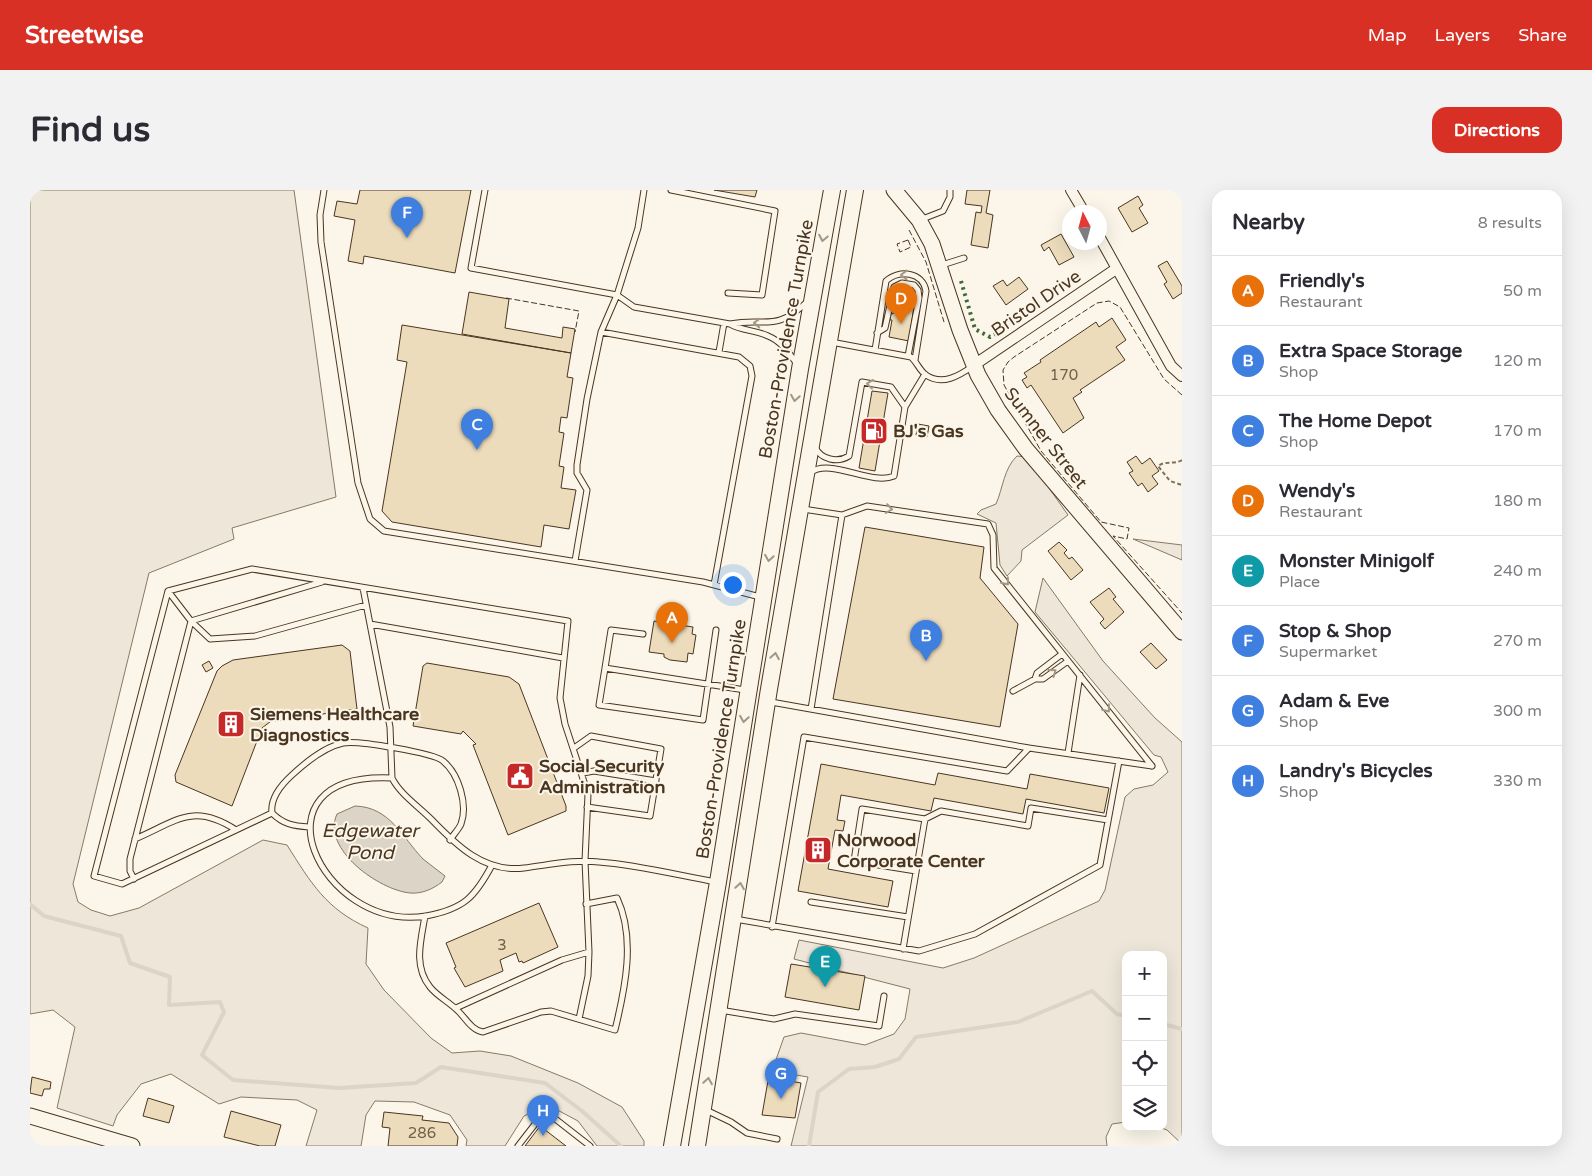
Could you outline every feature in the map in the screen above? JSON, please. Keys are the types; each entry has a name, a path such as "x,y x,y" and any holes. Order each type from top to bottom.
{"main road":[{"name":"Boston-Providence Turnpike","path":"672,1146 718,882 800,368 832,190"},
{"path":"697,1146 768,701 855,190"},
{"name":"Sumner Street","path":"894,190 919,220 932,244 960,330 974,365 998,410 1026,449 1182,632"},
{"path":"30,1116 132,1146"}],"street":[{"path":"1071,190 1080,205"},
{"path":"1106,250 1171,366 1182,376"},
{"name":"Bristol Drive","path":"974,365 1116,269"}],"lane":[{"path":"324,190 320,215 322,250 358,483 370,520 384,531 714,584 763,598"},
{"path":"485,190 471,268 617,295 634,307 724,322 768,336 780,342 800,368"},
{"path":"575,561 587,490 577,474 587,400 601,332 617,295 638,228 644,190"},
{"path":"671,190 775,211 762,295 728,293"},
{"path":"919,220 943,211 950,197 950,190"},
{"path":"939,266 964,258"},
{"path":"875,350 886,282 898,274 919,277 924,284 926,295 915,360"},
{"path":"877,334 884,328 894,286 902,283 914,285 918,290 919,298 908,356"},
{"path":"730,324 779,322 795,313 812,298"},
{"path":"719,352 724,322"},
{"path":"601,332 719,352 739,357 750,366 752,376 714,584"},
{"path":"828,341 908,356 915,360 925,374 947,380 974,365"},
{"path":"805,480 812,471 822,468 880,477 892,477 905,407 925,374"},
{"path":"812,436 817,451 824,457 839,460 848,457 852,449 862,382 891,387 905,407"},
{"path":"768,701 1029,748 1152,766 994,568 993,535 988,524 867,506 842,515 800,509"},
{"path":"811,709 842,515"},
{"path":"168,591 252,569 568,621 560,698 564,724 583,773 588,794 585,861 588,976 579,1019"},
{"path":"191,621 324,581"},
{"path":"363,588 392,748 392,778 397,789 413,801 450,840 469,855 501,868 521,869 585,861 718,882"},
{"path":"168,591 191,621 210,639 255,636 366,605"},
{"path":"168,591 94,876 122,884 272,813"},
{"path":"134,879 130,871 130,860 191,621"},
{"path":"370,624 564,658"},
{"path":"643,634 611,630 599,705 703,720 716,630"},
{"path":"1035,679 1037,673 1062,654"},
{"path":"1013,692 1035,679 1043,679 1068,661"},
{"path":"605,668 748,690"},
{"path":"1068,753 1080,675"},
{"path":"574,748 591,736 661,749 650,816 587,807"},
{"path":"772,927 804,737 1007,771 1029,748"},
{"path":"272,813 273,798 285,781 304,763 328,748 344,743 392,748 442,759 452,770 458,782 462,807 461,824 450,840"},
{"path":"734,919 919,951 975,934 1100,865 1119,761"},
{"path":"583,773 594,771 656,781"},
{"path":"392,778 345,782 331,790 311,812 309,828 314,848 330,878 352,898 370,909 403,917 426,916 446,912 470,898 480,888 492,865"},
{"path":"916,871 854,861 862,809 925,819 941,811 1028,826 1031,808 1108,820"},
{"path":"272,813 285,824 309,828"},
{"path":"136,839 193,815 218,818 236,830"},
{"path":"903,949 925,819"},
{"path":"426,916 420,951 422,973 431,988 456,1008 476,1030 483,1032 540,1012 551,1011 615,1030 624,993 627,954 622,907 618,898 586,904"},
{"path":"811,902 908,917"},
{"path":"456,1008 562,960 588,952"},
{"path":"719,1010 774,1019 795,1014 879,1026 884,996"},
{"path":"703,1109 731,1122 747,1133 777,1139"},
{"path":"518,1146 542,1115 549,1114 590,1146"}],"path":[{"path":"1182,460 1177,463 1163,463 1158,466 1170,481 1182,485"}],"shaded area":[{"path":"30,190 294,190 336,497 232,528 234,539 149,573 73,884 78,902 91,910 110,916 139,908 263,840 287,845 321,894 353,921 368,928 366,964 384,990 431,1038 452,1053 480,1051 511,1056 578,1083 622,1107 644,1141 644,1146 597,1146 578,1121 548,1105 524,1116 505,1146 466,1146 467,1140 450,1115 414,1102 375,1101 366,1115 361,1146 306,1146 317,1110 297,1100 241,1097 219,1104 171,1074 141,1084 117,1115 113,1126 57,1108 75,1027 53,1010 30,1014"},
{"path":"1017,456 1027,457 1068,515 1022,550 1021,561 1007,576 1000,565 996,523 977,514 981,510 996,504 1006,472"},
{"path":"1133,539 1182,545 1182,560"},
{"path":"1043,578 1103,661 1155,718 1182,742 1182,1144 1167,1130 1167,951 1122,951 1122,1123 1112,1124 1106,1137 1107,1146 791,1146 808,1077 772,1071 784,1037 801,1033 865,1045 894,1034 905,1019 910,989 794,959 799,940 943,968 974,958 1099,901 1105,890 1125,797 1134,789 1153,785 1168,772 1161,757 1154,755 1035,612"}],"water":[{"name":"Edgewater Pond","path":"355,806 367,808 386,817 423,859 445,876 442,882 419,893 410,893 383,884 356,866 337,841 334,827 337,814"}],"building":[{"path":"360,190 471,190 455,273 364,256 363,264 348,261 355,220 334,216 337,201 357,204"},
{"path":"714,190 757,190 755,197"},
{"path":"967,190 990,190 986,213 993,215 988,248 971,245 976,212 981,213 982,206 965,204"},
{"path":"1138,196 1143,205 1139,208 1148,223 1132,232 1118,208"},
{"path":"1061,234 1062,250 1070,250 1074,257 1059,265 1049,247 1044,251 1041,245"},
{"path":"1167,261 1182,286 1182,293 1173,299 1164,284 1167,282 1158,266"},
{"path":"1019,277 1028,289 1006,305 993,286 1003,280 1007,286"},
{"path":"469,292 509,299 505,328 562,338 563,327 575,329 571,353 462,334"},
{"path":"893,302 914,306 909,341 889,337"},
{"path":"1112,318 1126,340 1116,347 1125,360 1080,390 1082,392 1073,398 1084,418 1063,433 1031,385 1027,388 1022,380 1027,377 1024,373 1096,322 1099,327"},
{"path":"402,325 571,353 567,377 573,378 567,418 561,417 559,432 564,433 559,466 564,467 561,488 576,490 569,529 544,525 541,547 392,522 382,511 407,362 397,360"},
{"name":"BJ's Gas","path":"872,391 888,393 875,471 859,468"},
{"path":"918,424 929,426 927,437 916,435"},
{"path":"1136,456 1142,464 1150,458 1159,471 1152,476 1158,484 1148,492 1142,483 1138,486 1129,473 1133,471 1127,462"},
{"path":"865,527 984,547 980,578 1018,624 1000,727 833,699"},
{"path":"1059,542 1067,550 1064,553 1069,559 1072,557 1083,570 1071,580 1048,551"},
{"path":"1109,588 1116,597 1113,599 1124,612 1105,629 1100,623 1104,619 1090,602"},
{"path":"654,621 693,627 692,634 696,635 693,654 688,653 687,662 670,660 664,657 664,654 649,652"},
{"path":"1151,643 1167,660 1156,669 1140,652"},
{"name":"Siemens Healthcare Diagnostics","path":"342,645 350,651 357,709 275,721 275,718 262,728 232,806 176,782 175,775 217,671 222,666 233,660"},
{"path":"209,661 213,668 206,672 202,665"},
{"name":"Social Security Administration","path":"427,663 509,677 519,684 566,806 566,811 508,835 473,745 476,744 463,731 461,734 413,726 423,666"},
{"name":"Norwood Corporate Center","path":"821,764 935,785 938,773 1027,789 1030,774 1109,788 1104,813 1026,799 1023,814 934,798 931,811 841,795 837,820 845,821 843,831 835,830 828,869 893,881 888,907 798,891"},
{"path":"539,903 558,947 523,963 522,961 519,962 516,953 500,960 503,971 465,987 454,968 456,967 446,943"},
{"path":"791,964 865,976 859,1010 785,997"},
{"path":"769,1075 801,1083 795,1118 762,1115"},
{"path":"32,1077 51,1082 50,1089 44,1089 42,1096 30,1093"},
{"path":"148,1098 174,1106 169,1123 143,1116"},
{"path":"231,1111 281,1125 275,1146 260,1146 224,1137"},
{"path":"384,1112 423,1116 422,1120 449,1123 458,1137 457,1146 388,1146 390,1128 382,1127"},
{"path":"540,1126 566,1146 525,1146"}],"waterway":[{"path":"30,904 44,916 121,936 130,963 170,977 169,1005 220,1002 224,1012 202,1055 233,1080 339,1088 416,1083 441,1067 545,1083 582,1111 621,1146"},
{"path":"809,1146 818,1092 849,1069 875,1067 899,1059 916,1037 1018,1022 1092,991 1117,1014 1122,1015"},
{"path":"1167,1025 1182,1029"}],"hedge":[{"path":"961,281 975,329 990,337 999,332"}],"fence":[{"path":"909,230 926,262 944,322"},
{"path":"908,240 911,247 900,252 897,244 908,240"},
{"path":"506,298 579,311 575,332"},
{"path":"1182,395 1164,379 1120,307 1109,301 1097,303 1014,357 1003,370 1004,385 1041,451 1101,522 1129,528 1127,539 1113,536 1182,613"}],"place":[{"name":"Stop & Shop","path":"407,238"},
{"name":"Wendy's","path":"901,324"},
{"name":"BJ's Gas","path":"874,431"},
{"name":"The Home Depot","path":"477,450"},
{"name":"Friendly's","path":"672,643"},
{"name":"Extra Space Storage","path":"926,661"},
{"name":"Siemens Healthcare Diagnostics","path":"231,724"},
{"name":"Social Security Administration","path":"520,776"},
{"name":"Norwood Corporate Center","path":"818,850"},
{"name":"Monster Minigolf","path":"825,987"},
{"name":"Adam & Eve","path":"781,1099"},
{"name":"Landry's Bicycles","path":"543,1136"}]}
